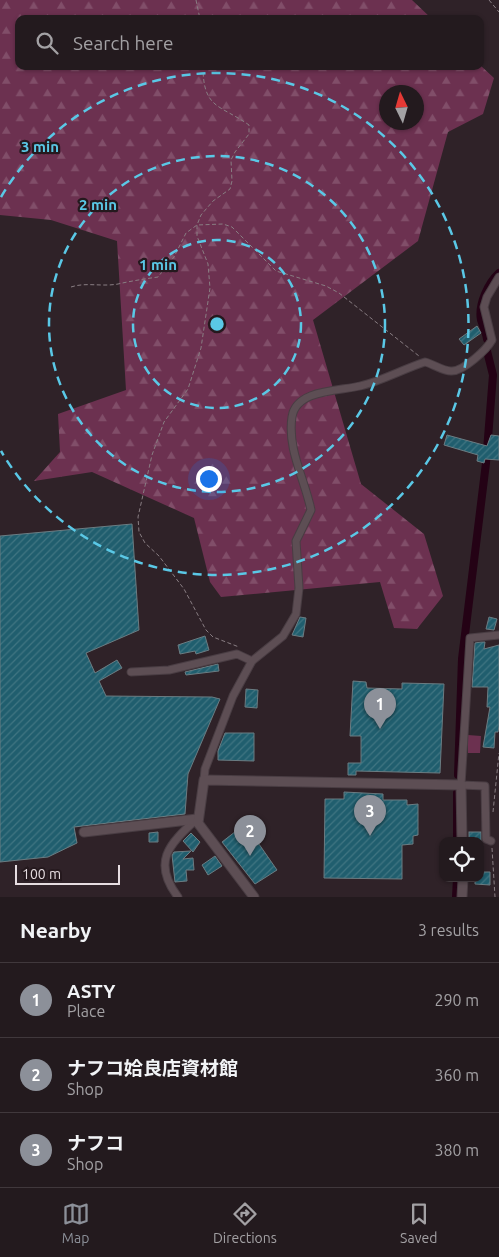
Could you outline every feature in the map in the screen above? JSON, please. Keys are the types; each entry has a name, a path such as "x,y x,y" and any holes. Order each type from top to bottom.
{"street":[{"path":"178,897 167,882 164,862 167,851 197,820 205,769 233,696 252,660 283,636 291,625 298,602 296,542 311,510 298,467 292,431 294,409 300,402 312,396 361,386 424,362 451,371 461,369 489,346 492,335 485,317 484,308 487,297 499,276"},
{"path":"462,837 461,785 470,638 499,635"},
{"path":"131,672 169,670 237,654 252,660"},
{"path":"204,780 485,786 486,839 492,841"},
{"path":"84,832 197,820"},
{"path":"197,820 254,897"},
{"path":"462,897 463,882"}],"path":[{"path":"196,0 199,15"},
{"path":"489,0 499,12"},
{"path":"203,70 203,85 209,100 249,124 250,129 247,138 234,152 231,160 232,181 230,189 213,201 201,216 197,225 196,236 208,264 210,288 201,348 188,389 164,422 152,455 138,510 138,525 145,543 159,556 184,589 206,630 213,637 241,648"},
{"path":"71,288 81,284 99,286 158,277 174,256 186,232 197,225 223,224 232,227 276,271 326,286 339,293 424,362"},
{"path":"493,814 499,753"},
{"path":"492,841 495,897"}],"green space":[{"path":"0,0 412,0 428,15 15,15 15,70 484,69 494,78 483,114 448,132 418,241 313,320 361,484 424,534 443,596 417,629 394,628 380,582 221,597 210,582 194,518 92,472 34,481 60,452 58,414 126,390 117,241 51,220 0,215"},
{"path":"468,735 481,736 480,753 468,753"}],"building":[{"path":"477,326 481,333 464,345 459,339"},
{"path":"447,435 487,446 491,435 499,436 499,460 485,459 484,463 477,461 478,455 444,445"},
{"path":"132,524 139,630 86,653 95,673 117,660 122,668 99,681 106,696 212,697 220,699 188,774 185,814 74,827 77,843 48,857 0,862 0,536"},
{"path":"300,617 306,618 303,637 292,635"},
{"path":"489,617 497,619 494,630 486,629"},
{"path":"205,636 209,650 196,654 195,651 180,654 178,645"},
{"path":"485,642 484,649 499,645 499,726 498,732 495,732 494,748 483,747 490,707 487,707 488,687 472,687 475,643"},
{"path":"218,664 219,671 186,675 185,672"},
{"path":"353,681 366,682 367,688 402,689 402,683 444,684 440,773 356,771 356,775 348,775 348,763 361,763 361,736 350,736"},
{"path":"246,689 258,690 257,708 245,707"},
{"path":"225,733 254,733 254,761 218,760 218,751"},
{"path":"344,792 383,794 383,800 407,800 407,805 418,804 418,835 413,836 413,844 402,845 402,879 324,878 325,799 344,799"},
{"path":"245,824 277,870 255,884 222,842"},
{"path":"158,832 158,842 149,842 149,833"},
{"path":"469,832 481,832 481,837 469,837"},
{"path":"191,833 200,842 193,852 183,841"},
{"path":"191,851 183,859 193,858 194,870 186,870 187,881 175,882 172,855 174,852"},
{"path":"215,856 222,866 208,875 202,865"},
{"path":"484,872 490,872 490,885 475,884 475,882 484,882"}],"waterway":[{"path":"487,339 480,314 482,301 488,288 499,273"},
{"path":"458,775 462,659 486,463 493,375 487,351"},
{"path":"457,793 457,837"},
{"path":"456,897 457,882"}],"place":[{"name":"ASTY","path":"380,729"},
{"name":"ナフコ","path":"370,836"},
{"name":"ナフコ姶良店資材館","path":"250,856"}]}
